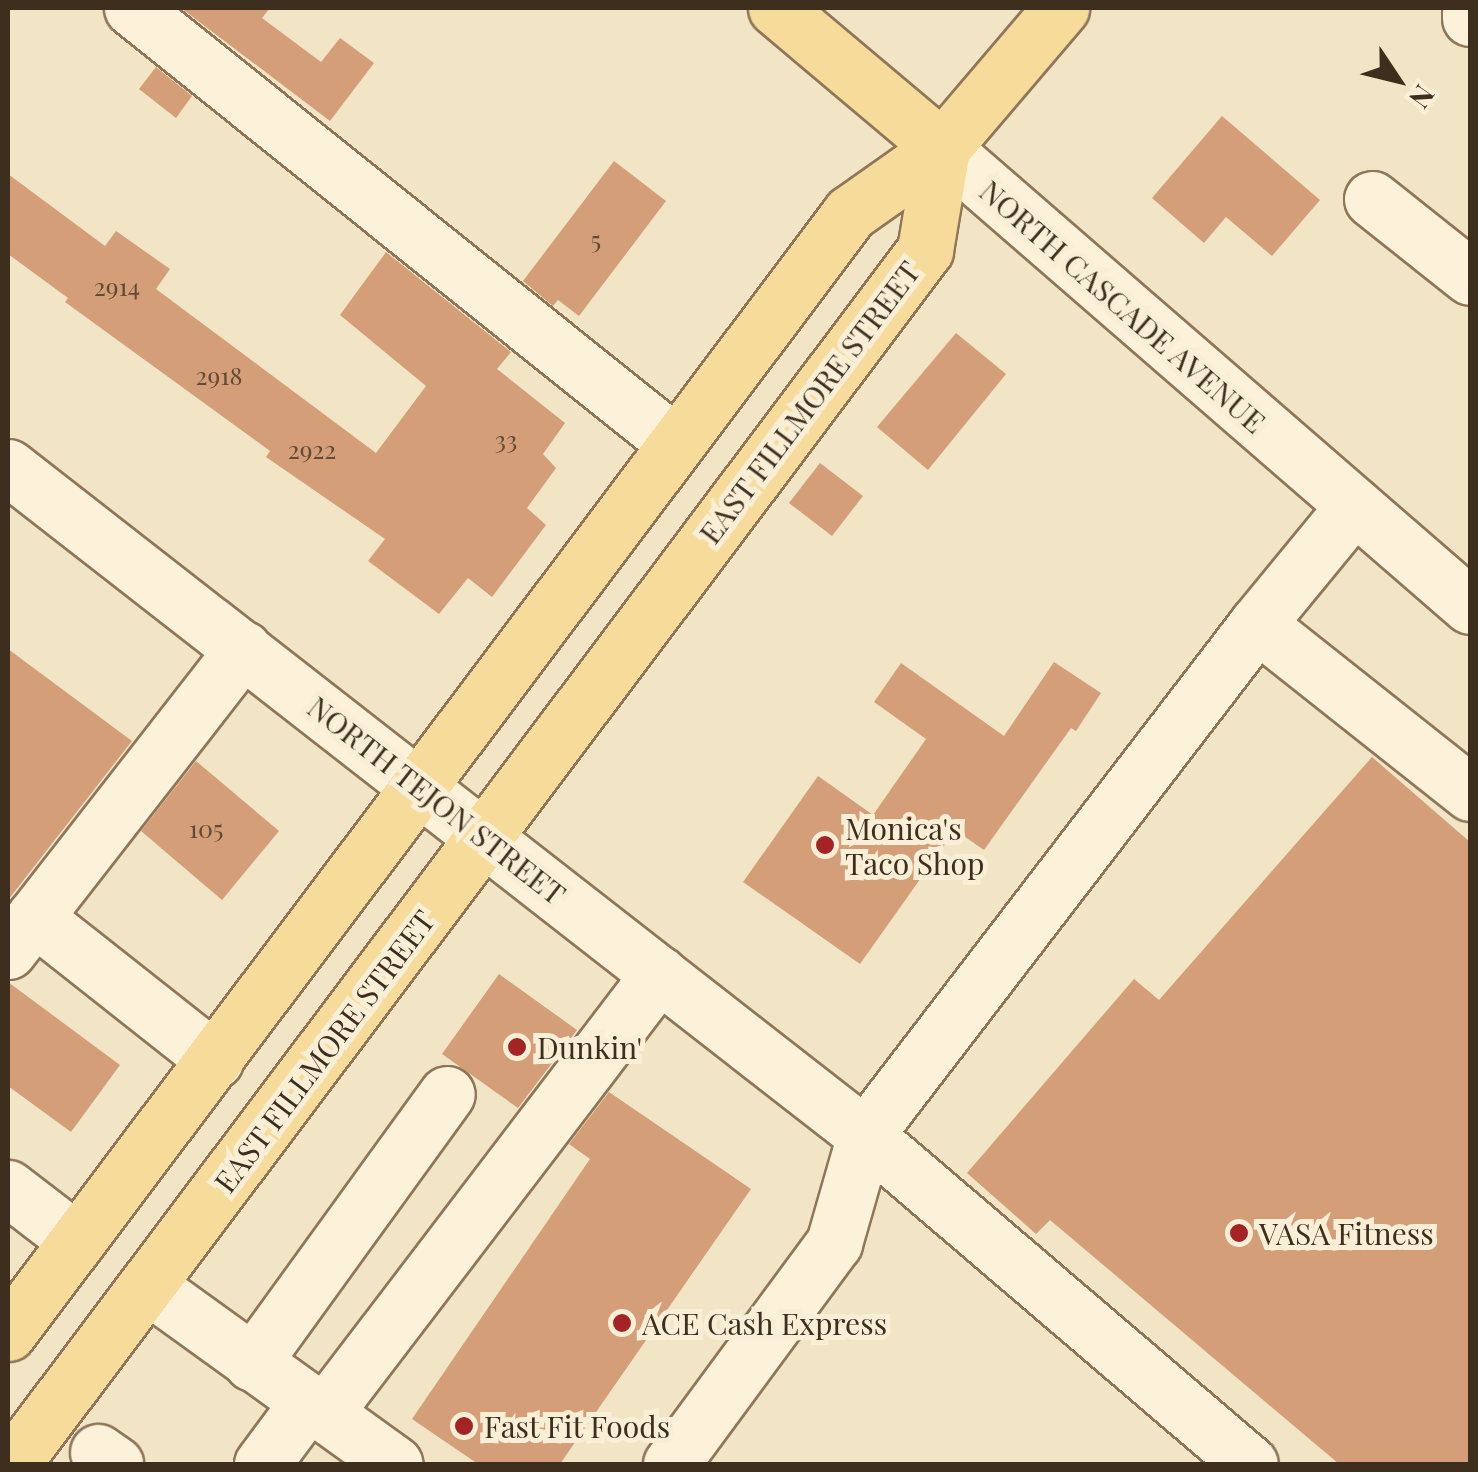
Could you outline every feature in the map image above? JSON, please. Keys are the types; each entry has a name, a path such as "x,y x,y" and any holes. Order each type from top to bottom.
{"main road":[{"name":"NORTH CASCADE AVENUE","path":"776,8 942,148"},
{"path":"8,1333 423,786 850,213 942,148 1062,8"},
{"name":"EAST FILLMORE STREET","path":"12,1464 925,250 942,148"}],"street":[{"path":"132,8 676,444"},
{"name":"NORTH CASCADE AVENUE","path":"942,148 1470,606"},
{"path":"1372,200 1470,277"},
{"name":"NORTH TEJON STREET","path":"8,467 423,786 864,1134 1250,1464"},
{"path":"671,1464 834,1244 864,1134 1256,624 1354,506"},
{"path":"1256,624 1470,793"},
{"path":"214,1060 21,934 243,649"},
{"path":"262,1464 317,1407 659,974"},
{"path":"252,1362 447,1094"},
{"path":"8,1188 77,1241"},
{"path":"148,1286 395,1464"}],"building":[{"path":"181,8 270,8 262,18 321,62 340,38 374,63 330,121"},
{"path":"156,67 192,96 176,118 139,89"},
{"path":"1222,116 1320,200 1272,256 1226,217 1204,243 1152,198"},
{"path":"614,161 666,201 579,316 558,300 553,306 523,281"},
{"path":"8,174 105,246 116,231 170,269 156,289 376,453 426,386 340,315 386,252 511,352 497,369 565,423 543,454 556,468 527,508 546,525 492,597 468,578 439,614 368,561 385,539 266,457 270,451 65,302 68,298 8,254"},
{"path":"956,333 1006,374 928,470 877,427"},
{"path":"820,463 863,496 832,536 789,503"},
{"path":"8,649 132,741 8,900"},
{"path":"1054,662 1101,693 1076,731 1071,728 984,850 955,830 860,964 743,882 818,776 873,815 926,739 874,702 901,663 1004,736"},
{"path":"1372,757 1470,842 1470,1464 1339,1464 1050,1220 1036,1234 967,1173 1134,979 1159,1000"},
{"path":"196,761 279,831 222,900 141,831"},
{"name":"Dunkin'","path":"499,974 577,1030 518,1108 442,1054"},
{"path":"8,982 120,1065 71,1132 8,1086"},
{"path":"609,1092 751,1189 560,1464 478,1464 412,1419 590,1159 569,1144"}],"place":[{"name":"Monica's Taco Shop","path":"825,845"},
{"name":"Dunkin'","path":"517,1047"},
{"name":"VASA Fitness","path":"1239,1233"},
{"name":"ACE Cash Express","path":"622,1323"},
{"name":"Fast Fit Foods","path":"464,1426"}]}
